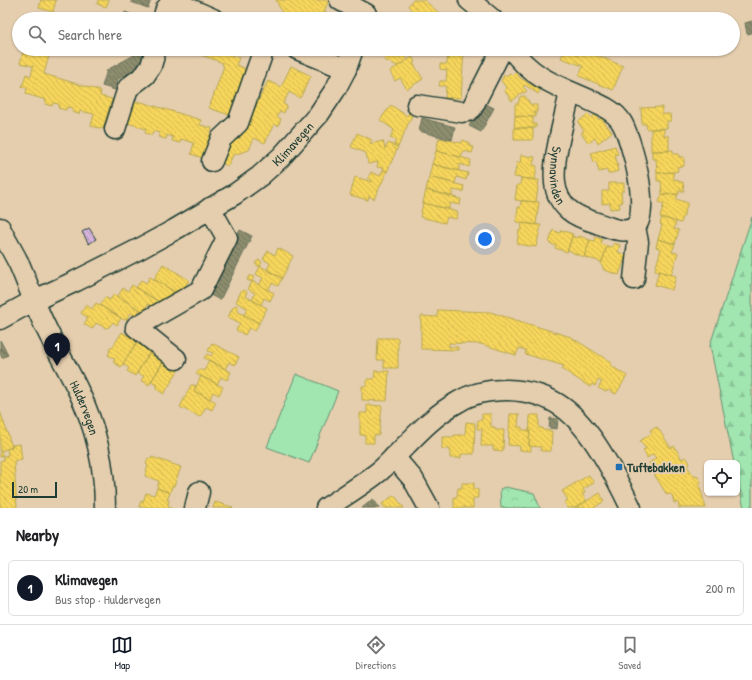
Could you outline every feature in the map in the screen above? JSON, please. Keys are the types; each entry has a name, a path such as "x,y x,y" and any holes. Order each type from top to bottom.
{"street":[{"path":"165,12 173,0"},
{"path":"177,0 188,8 197,12"},
{"path":"340,0 368,11"},
{"path":"469,0 484,12"},
{"path":"115,129 128,88 145,75 151,66 154,56"},
{"path":"212,161 221,139 238,123 262,56"},
{"path":"314,56 346,69"},
{"name":"Klimavegen","path":"0,319 33,301 141,248 235,194 260,176 281,157 319,114 335,90 346,69 351,56"},
{"path":"417,105 462,112 468,111 472,108 498,56"},
{"path":"517,56 522,63 550,83 606,108 617,116 622,123 632,148 637,169 640,216 639,222 635,227 638,242 634,279"},
{"name":"Synnavinden","path":"570,92 557,151 555,170 555,184 559,198 572,212 590,221 623,231 635,227"},
{"path":"176,359 136,327 202,290 227,238 210,208"},
{"name":"Huldervegen","path":"0,228 19,265 33,301 78,391 94,434 103,472 105,508"},
{"path":"326,508 371,478 429,423 458,401 489,391 508,390 527,392 539,396 563,406 574,416 585,428 620,485 631,508"},
{"path":"394,457 413,479 429,508"}],"green space":[{"path":"752,217 752,508 744,508 740,490 740,460 733,460 710,345"},
{"path":"296,374 338,391 309,463 267,447"},
{"path":"505,487 534,493 540,508 501,508 500,489"}],"building: Homes":[{"path":"41,0 56,0 53,12 39,8"},
{"path":"98,0 109,0 106,7 97,4"},
{"path":"276,0 329,0 324,12 282,12"},
{"path":"413,0 424,0 438,12 414,12 408,6"},
{"path":"22,56 49,56 44,74 101,91 100,96 112,99 103,129 91,126 94,114 80,111 79,114 72,112 73,108 67,107 66,110 58,108 59,104 53,103 52,106 45,104 46,100 26,94 27,88 22,87 26,74 31,76 33,66 20,63"},
{"path":"204,56 234,56 239,58 236,65 249,70 232,116 209,108 224,66 222,65 223,63"},
{"path":"385,56 407,56 405,61 398,66 384,60"},
{"path":"448,56 464,56 461,98 445,98 446,86 439,86 440,81 446,81 447,70 440,69 440,64 447,64"},
{"path":"562,56 599,56 623,66 613,90 579,76 583,66 561,58"},
{"path":"412,57 415,62 413,63 423,79 407,89 400,78 395,81 390,71"},
{"path":"291,66 311,76 300,98 289,92 283,104 287,106 284,113 280,111 277,117 281,119 278,126 274,124 265,143 254,138 249,150 233,155 228,166 216,160 224,144 240,138 268,81 281,87"},
{"path":"516,72 520,78 540,90 538,94 525,85 523,87 527,91 524,93 523,92 512,101 504,90 507,88 501,81 504,75 506,76 510,73 512,75"},
{"path":"525,96 531,105 537,105 537,112 533,112 536,113 536,117 515,116 515,104 518,104 520,97"},
{"path":"131,101 138,103 138,101 201,120 200,125 212,128 203,158 191,154 194,143 181,139 180,143 172,141 173,137 167,135 166,139 159,137 160,133 153,131 152,135 145,133 146,129 125,122"},
{"path":"391,105 407,116 410,111 413,113 398,147 394,145 396,140 390,138 394,130 380,120"},
{"path":"662,107 662,114 670,114 671,121 667,121 667,128 647,129 646,124 642,124 641,108"},
{"path":"588,114 591,118 595,115 599,120 601,118 612,132 598,143 595,138 589,143 581,133 584,131 578,122"},
{"path":"515,116 533,117 533,124 536,124 536,128 514,128"},
{"path":"514,128 533,128 533,140 514,140"},
{"path":"651,129 664,129 664,136 669,136 669,151 651,151"},
{"path":"357,133 372,140 370,144 383,141 385,149 388,143 398,147 387,172 383,170 384,168 377,167 378,162 368,164 366,153 351,147"},
{"path":"439,138 462,143 463,140 470,143 469,146 474,147 472,153 463,151 461,157 436,151"},
{"path":"615,146 618,154 615,155 618,171 608,174 607,170 599,172 596,161 594,162 591,153"},
{"path":"673,150 673,154 679,154 679,157 684,157 684,166 677,167 678,171 657,173 656,159 652,159 652,151"},
{"path":"436,151 471,160 469,167 460,164 458,171 432,164"},
{"path":"521,155 535,157 533,165 537,166 535,180 514,177 517,162 520,163"},
{"path":"432,164 468,173 466,180 457,177 455,183 429,177"},
{"path":"383,170 387,172 374,199 369,196 368,200 350,195 355,177 373,182 368,178 371,172 380,176"},
{"path":"673,172 674,180 678,179 679,182 683,182 684,191 679,191 679,194 662,195 661,181 657,181 657,173"},
{"path":"429,177 464,186 463,192 453,190 452,196 426,190"},
{"path":"521,178 539,180 536,202 515,200 517,185 520,185"},
{"path":"609,183 624,183 624,191 621,191 622,203 619,203 620,208 610,209 610,203 602,204 602,191 609,191"},
{"path":"426,190 461,199 460,205 450,203 449,209 423,203"},
{"path":"678,194 676,199 688,203 681,223 660,217 664,204 659,202 662,195"},
{"path":"521,201 539,202 536,225 516,222 518,207 520,208"},
{"path":"423,203 458,212 456,219 447,217 445,223 420,217"},
{"path":"662,217 676,222 674,229 679,230 675,244 658,239 662,225 660,224"},
{"path":"522,223 541,225 536,247 517,244 519,230 521,230"},
{"path":"553,230 560,233 561,230 573,234 567,252 555,248 556,246 549,243"},
{"path":"572,236 578,238 579,236 590,240 584,257 568,250"},
{"path":"596,237 602,239 601,244 607,246 602,262 584,257 590,240 595,241"},
{"path":"658,239 675,244 672,252 678,253 671,275 655,270 661,249 656,247"},
{"path":"614,243 620,245 618,252 626,255 619,275 604,270 601,264 607,246 612,247"},
{"path":"278,248 293,256 282,278 267,270 270,263 263,259 268,251 275,255"},
{"path":"259,260 262,262 260,266 282,278 278,286 272,283 268,290 259,285 263,278 256,274 260,267 255,264"},
{"path":"163,264 189,280 181,293 175,292 154,279"},
{"path":"659,271 676,276 672,290 655,285"},
{"path":"249,276 254,277 252,281 274,293 270,301 264,298 261,305 252,300 255,293 248,289 252,282 247,280"},
{"path":"150,277 175,292 171,298 167,296 160,302 136,288 141,280 146,283"},
{"path":"132,285 157,301 153,307 148,304 145,310 142,311 118,296 123,288 128,291"},
{"path":"244,290 247,292 245,296 267,308 259,323 244,315 247,308 236,302 241,291"},
{"path":"114,294 140,310 135,316 130,313 127,319 124,320 100,305 105,297 110,300"},
{"path":"96,303 121,318 117,325 113,322 106,328 96,323 92,329 84,324 88,318 81,313 86,305 92,309"},
{"path":"236,305 239,307 237,311 259,323 255,331 249,328 245,335 236,330 240,323 228,317 233,307"},
{"path":"438,310 490,312 571,337 612,363 610,365 627,376 616,394 608,390 606,392 598,388 602,382 598,380 595,386 592,384 590,387 562,369 564,366 525,354 526,350 519,348 516,355 481,344 449,343 449,347 458,347 458,350 421,349 421,316 437,317"},
{"path":"122,332 135,340 136,343 121,367 113,362 115,359 108,355 110,347 112,348"},
{"path":"378,338 398,338 398,368 384,368 384,360 377,360"},
{"path":"136,343 149,349 150,352 135,376 127,371 129,368 123,364"},
{"path":"212,343 239,357 235,365 229,362 225,369 204,358 207,354 211,356 213,353 208,351"},
{"path":"150,352 164,360 149,385 141,380 144,376 137,373"},
{"path":"209,360 231,372 227,380 221,377 217,384 196,374 198,370 204,371"},
{"path":"164,361 178,366 179,369 164,394 156,389 158,386 151,382"},
{"path":"375,371 389,371 387,401 362,400 362,386 367,386 367,379 374,379"},
{"path":"201,376 223,387 219,395 213,392 210,399 194,391"},
{"path":"191,385 196,386 194,391 216,402 212,410 206,407 200,417 180,407"},
{"path":"367,405 382,406 379,435 374,435 374,443 365,443 365,435 360,435 360,413 367,413"},
{"path":"0,411 12,447 1,451 3,456 0,457"},
{"path":"482,414 491,414 491,427 495,427 495,430 504,430 503,451 493,450 493,446 481,446 482,429 477,429 478,420 482,420"},
{"path":"510,414 519,414 518,427 522,427 522,430 530,430 529,446 531,446 531,451 520,450 520,446 508,445"},
{"path":"530,415 539,415 539,428 552,431 551,451 541,451 541,447 529,446"},
{"path":"466,422 475,423 474,454 461,454 461,458 450,458 450,449 442,449 442,437 465,435"},
{"path":"657,427 671,448 674,446 682,459 686,457 690,463 687,466 695,477 697,476 702,483 699,484 706,508 679,508 678,502 674,503 672,495 667,495 649,466 649,463 656,458 653,454 647,458 643,450 646,449 640,441 652,433 650,430"},
{"path":"20,444 22,459 14,461 17,508 0,508 0,461 4,460 4,456 8,455 7,449 12,447 11,445"},
{"path":"152,457 181,467 170,493 157,488 159,481 145,476 148,458 151,459"},
{"path":"589,475 594,483 583,489 585,493 582,494 587,501 575,508 568,508 564,502 568,500 562,491"},
{"path":"462,483 474,483 474,489 478,489 478,498 473,498 473,508 454,508 454,497 457,497 458,488 462,488"},
{"path":"157,488 170,493 167,500 169,500 168,506 171,508 139,507 141,501 143,502 146,493 154,495"},
{"path":"600,493 604,501 594,508 575,508"},
{"path":"394,495 404,508 385,508 382,504"},
{"path":"215,502 232,507 233,508 213,508"}],"building: Industry":[{"path":"132,0 151,0 148,8 131,2"},
{"path":"752,21 752,33 747,34 745,23"},
{"path":"132,56 149,56 147,64 118,79 115,90 102,86 107,70"},
{"path":"482,102 494,108 481,132 469,126"},
{"path":"422,118 455,127 452,140 419,131"},
{"path":"240,230 252,236 220,300 210,295 215,286 212,285"},
{"path":"0,340 8,355 2,358 0,353"},
{"path":"550,418 558,419 557,429 549,428"},
{"path":"373,499 380,508 362,508"}],"building: Other":[{"path":"89,228 96,239 89,244 82,232"}],"place":[{"name":"Klimavegen","path":"57,366"},
{"name":"Tuftebakken","path":"619,467"}]}
